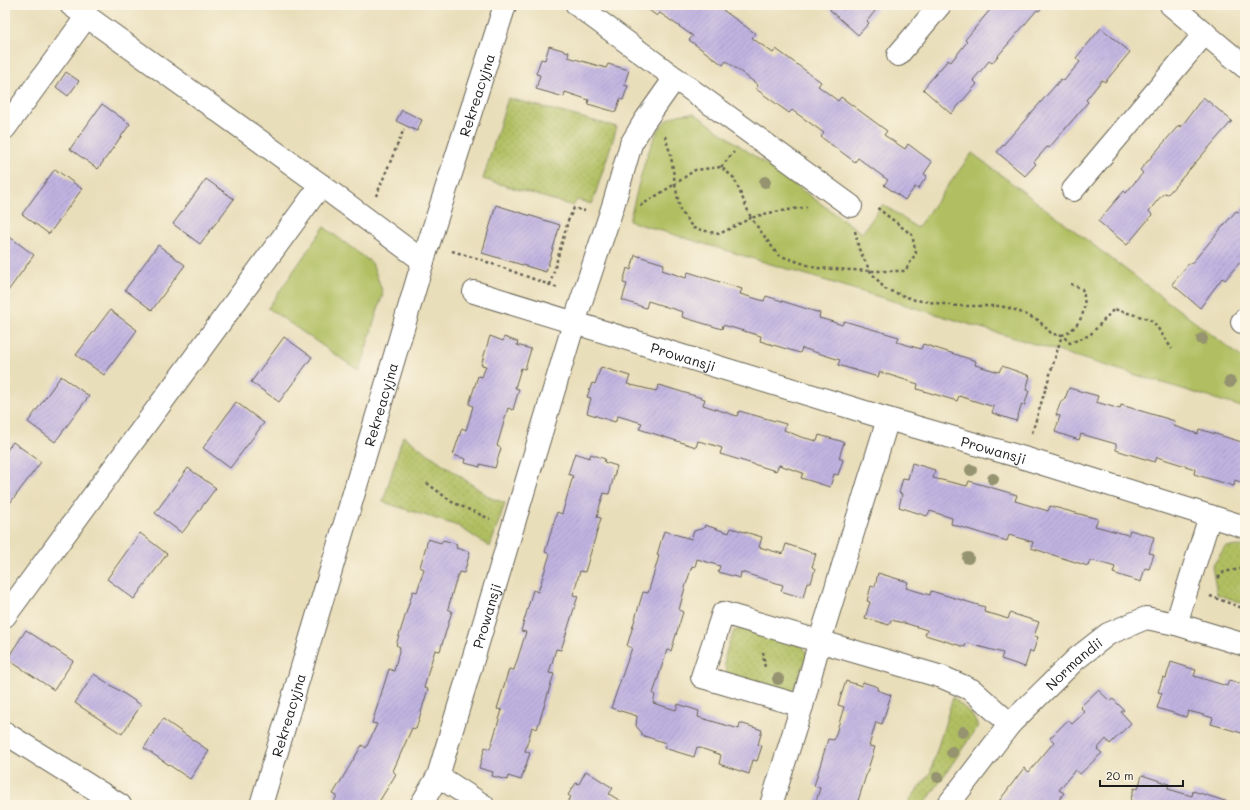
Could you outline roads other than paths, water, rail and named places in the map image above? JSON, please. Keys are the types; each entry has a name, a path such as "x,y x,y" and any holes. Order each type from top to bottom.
{"street":[{"name":"Rekreacyjna","path":"261,805 423,261 505,5"},
{"path":"577,5 857,214"},
{"path":"898,55 940,5"},
{"path":"1171,5 1245,67"},
{"path":"5,128 79,11 423,261"},
{"path":"1073,190 1205,33"},
{"path":"474,292 574,323 613,206 631,144 675,78"},
{"path":"5,616 321,186"},
{"name":"Prowansji","path":"421,805 438,776 574,323 888,419 1024,458 1245,527"},
{"path":"772,805 820,640 888,419"},
{"path":"1176,624 1210,516"},
{"path":"802,706 702,677 723,613 820,640 942,677 972,690 1010,724"},
{"name":"Normandii","path":"948,805 1010,724 1076,659 1108,634 1146,618 1176,624 1245,645"},
{"path":"5,733 120,805"},
{"path":"438,776 483,805"}]}
